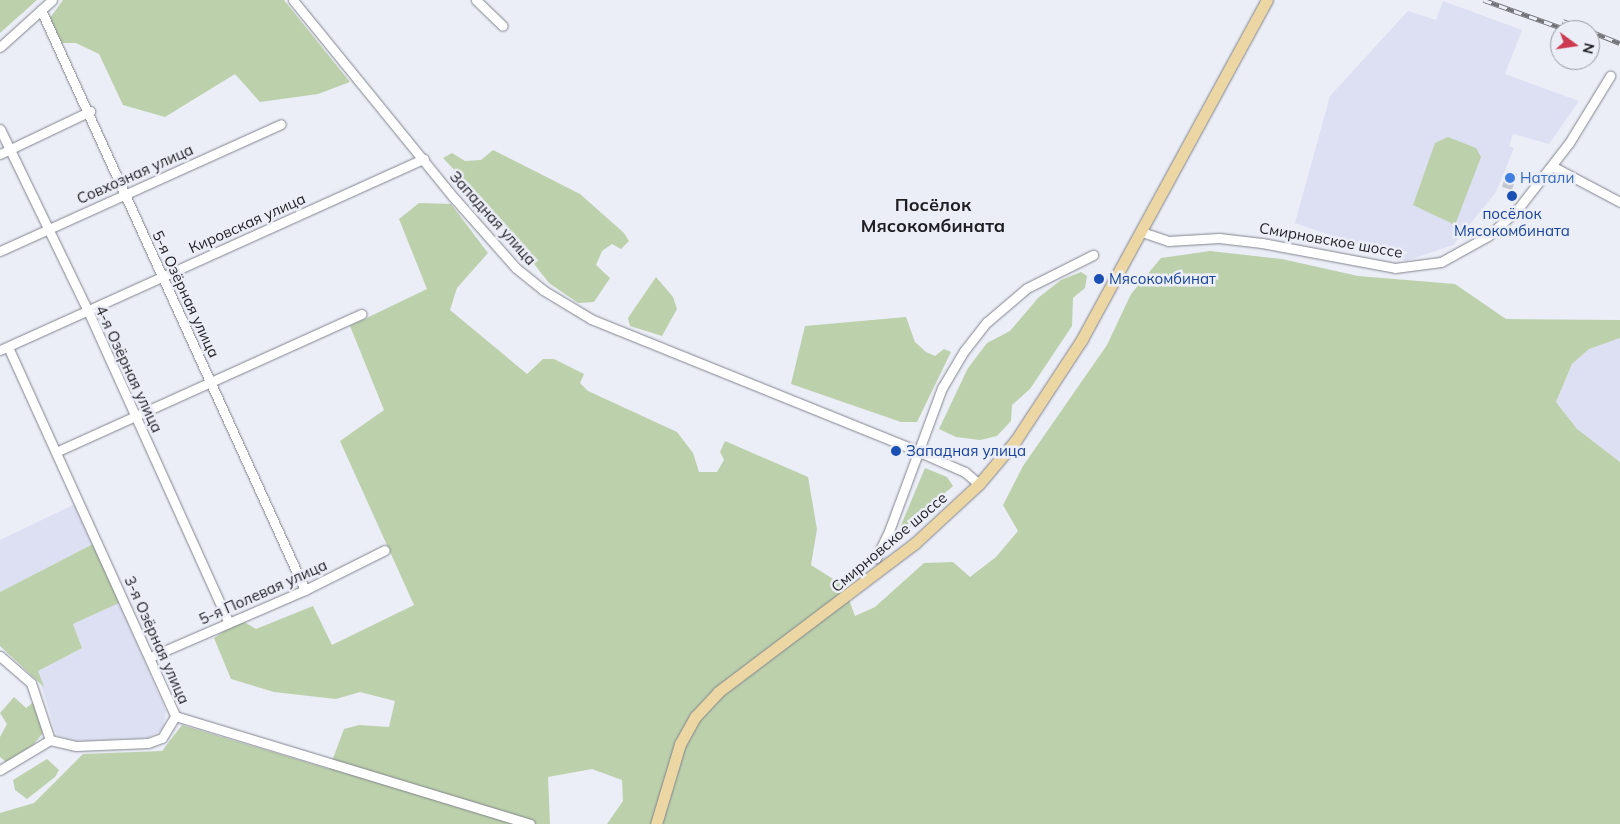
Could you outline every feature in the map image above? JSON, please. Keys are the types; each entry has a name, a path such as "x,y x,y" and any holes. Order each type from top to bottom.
{"main road":[{"name":"Смирновское шоссе","path":"656,824 680,744 695,717 718,692 880,572 979,484 1016,440 1055,383 1142,232 1267,0"}],"street":[{"path":"0,47 52,0"},
{"name":"Западная улица","path":"293,0 516,268 558,300 591,319 917,451 965,472 979,484"},
{"path":"476,0 503,26"},
{"name":"5-я Озёрная улица","path":"41,10 90,111 160,276 213,383 305,590"},
{"name":"Смирновское шоссе","path":"1142,232 1168,241 1233,239 1387,267 1424,266 1458,254 1488,236 1516,210 1552,166 1610,76"},
{"path":"0,154 90,111"},
{"name":"Совхозная улица","path":"0,250 281,124"},
{"name":"4-я Озёрная улица","path":"0,129 88,311 229,623"},
{"name":"Кировская улица","path":"4,349 160,276 424,159"},
{"path":"1552,166 1620,202"},
{"name":"Смирновское шоссе","path":"876,558 889,531 917,451 942,388 963,352 987,322 1035,283 1092,255"},
{"path":"58,451 213,383 362,314"},
{"name":"3-я Озёрная улица","path":"4,349 58,451 175,716 530,824"},
{"name":"5-я Полевая улица","path":"150,657 305,590 385,550"},
{"path":"0,656 31,683 50,740"},
{"path":"0,770 50,740 76,746 148,743 162,738 175,716"}],"shaded area":[{"path":"1443,1 1522,30 1505,74 1579,101 1549,144 1513,134 1509,146 1514,148 1496,192 1453,245 1406,261 1295,223 1330,96 1408,11 1436,20"},
{"path":"1620,338 1620,462 1577,429 1556,402 1572,364 1589,349"},
{"path":"75,504 95,543 0,592 0,540"},
{"path":"119,603 166,711 163,729 148,738 76,741 56,735 37,671 82,648 73,624"}],"green space":[{"path":"0,0 37,0 0,33"},
{"path":"63,0 284,0 350,82 318,94 260,102 235,74 165,117 123,105 99,54 76,43 62,43 50,18"},
{"path":"1448,137 1476,148 1481,157 1455,225 1413,205 1435,143"},
{"path":"493,150 580,194 624,233 629,241 621,249 612,244 602,251 596,265 610,278 594,302 578,303 549,283 488,205 443,158 452,153 465,161 481,160"},
{"path":"419,203 451,204 488,253 457,288 450,310 527,374 543,359 554,359 584,374 580,383 588,391 677,432 693,453 699,472 717,472 724,460 720,452 725,441 808,477 817,529 811,565 844,586 855,616 875,607 924,563 953,562 970,577 996,557 1018,531 1003,505 1023,466 1107,345 1131,294 1161,258 1210,251 1282,259 1358,276 1455,284 1506,319 1620,320 1620,338 1589,349 1572,364 1556,402 1577,429 1620,462 1620,824 607,824 623,801 622,780 592,769 548,777 550,824 0,824 0,813 34,803 83,754 162,751 182,725 329,769 344,729 359,725 389,727 395,701 360,692 336,699 274,692 231,679 214,638 241,620 256,629 313,606 332,645 414,605 340,441 384,410 350,326 427,289 399,219"},
{"path":"1081,272 1087,276 1085,288 1073,298 1072,326 1030,389 1012,405 1011,421 997,436 980,440 956,437 939,429 968,368 987,343 1010,331 1038,298 1061,280"},
{"path":"656,277 673,297 677,309 662,336 630,326 628,318"},
{"path":"906,317 915,342 926,352 935,356 944,349 951,352 917,422 901,422 791,384 805,326"},
{"path":"925,468 947,477 953,486 894,542"},
{"path":"95,543 119,603 73,624 82,648 38,671 44,687 0,646 0,592"},
{"path":"14,697 26,708 35,701 43,733 33,745 6,762 0,757 0,737 7,724 0,713"},
{"path":"47,759 59,770 55,777 27,799 15,790 13,780"}],"building":[{"name":"Натали","path":"1507,171 1517,174 1512,190 1502,187"}],"railway":[{"path":"1484,0 1550,24"},
{"path":"1600,35 1620,43"}],"place":[{"name":"Натали","path":"1510,178"},
{"name":"посёлок Мясокомбината","path":"1512,196"},
{"name":"Мясокомбинат","path":"1099,279"},
{"name":"Западная улица","path":"896,451"}],"district":[{"name":"Посёлок Мясокомбината","path":"933,216"}]}
